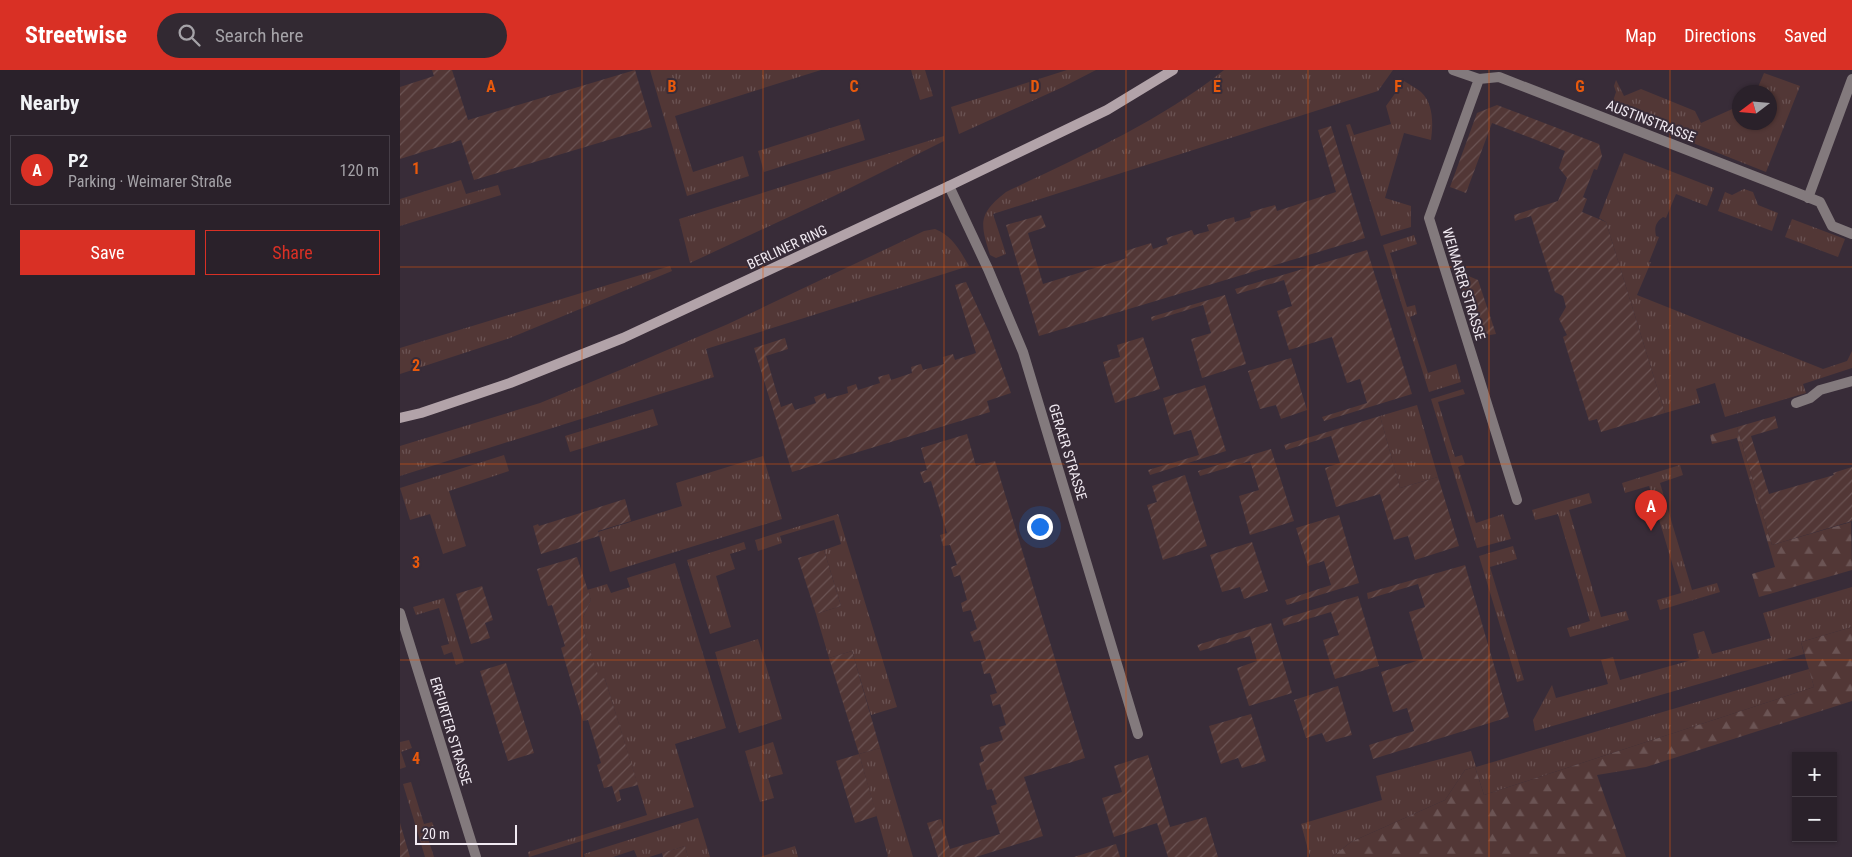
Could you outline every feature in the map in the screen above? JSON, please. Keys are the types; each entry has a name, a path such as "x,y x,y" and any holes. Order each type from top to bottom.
{"street":[{"name":"BERLINER RING","path":"400,418 421,413 510,383 623,338 1107,110 1173,70"},
{"name":"AUSTINSTRASSE","path":"1453,70 1480,79 1499,77 1820,202 1832,226 1852,234"},
{"name":"WEIMARER STRASSE","path":"1480,79 1430,218 1517,500"},
{"path":"1808,198 1852,79"},
{"name":"GERAER STRASSE","path":"949,186 988,269 1023,352 1138,734"},
{"path":"1796,403 1810,398 1820,390 1852,381"},
{"name":"ERFURTER STRASSE","path":"400,613 476,857"}],"green space":[{"path":"432,70 452,70 468,120 635,70 652,127 474,180 461,140 400,159 400,87 434,76"},
{"path":"650,70 821,70 675,116 693,172 743,156 749,176 687,196"},
{"path":"911,70 925,70 933,96 920,100"},
{"path":"1067,70 1096,70 959,134 951,107"},
{"path":"1224,70 1393,70 1378,91 993,214 1006,254 996,258 990,255 984,235 984,220 990,207 1006,192 1146,122 1199,89"},
{"path":"1764,73 1800,86 1766,172 1610,110 1616,92 1614,86 1616,80 1624,96 1641,89 1695,111 1701,123 1732,109 1732,130 1777,130 1777,85 1759,85"},
{"path":"1404,81 1421,92 1428,102 1432,121 1431,140 1404,133 1385,198 1411,206 1411,227 1381,236 1346,125 1350,124 1354,135 1391,124 1386,106"},
{"path":"1497,105 1599,144 1602,156 1597,170 1594,169 1583,197 1587,199 1582,212 1606,222 1665,413 1601,432 1597,419 1589,421 1563,337 1567,335 1559,319 1566,307 1563,296 1555,292 1531,216 1515,221 1514,215 1558,201 1567,178 1559,168 1565,151 1492,123 1466,193 1450,187 1477,113"},
{"path":"859,119 865,140 764,172 758,151"},
{"path":"1331,126 1365,238 1039,336 1006,225 1041,215 1046,227 1028,233 1043,284 1127,258 1125,251 1151,243 1153,249 1168,244 1166,238 1192,230 1194,235 1209,231 1207,225 1234,217 1235,222 1251,217 1250,212 1275,205 1277,211 1336,192 1318,130"},
{"path":"944,136 944,141 834,196 690,263 679,219"},
{"path":"1624,153 1714,188 1707,206 1676,194 1666,218 1663,217 1656,225 1656,236 1659,237 1637,295 1823,369 1847,361 1852,351 1852,368 1803,384 1806,393 1725,417 1715,383 1696,389 1700,403 1665,413 1606,222 1599,218"},
{"path":"461,180 466,194 498,185 501,195 400,226 400,199"},
{"path":"1744,189 1753,192 1758,205 1778,213 1772,231 1718,211 1725,192 1732,195"},
{"path":"1792,219 1845,239 1838,257 1785,237"},
{"path":"935,229 951,240 969,266 706,349 714,377 400,476 400,446 540,403 728,324 924,231"},
{"path":"1414,235 1417,244 1390,253 1407,307 1415,305 1417,314 1410,317 1428,373 1456,364 1461,382 1429,392 1383,245"},
{"path":"1367,250 1412,394 1324,421 1322,417 1367,403 1360,379 1347,383 1332,337 1289,350 1277,311 1292,306 1284,280 1237,294 1235,289"},
{"path":"1460,254 1466,275 1478,280 1496,334 1490,335 1473,328 1451,256"},
{"path":"670,266 672,271 510,338 400,374 400,348"},
{"path":"966,282 989,332 1011,393 987,401 990,412 792,472 754,348 785,338 788,349 766,356 781,407 792,403 795,410 816,403 814,397 825,393 827,399 848,393 847,387 856,384 858,390 880,383 878,377 889,374 891,380 912,373 911,367 921,364 923,370 944,364 943,357 953,354 955,360 976,353 955,285"},
{"path":"1225,295 1246,364 1202,378 1191,339 1211,333 1203,305 1152,321 1151,317"},
{"path":"1143,337 1160,389 1115,403 1103,362 1120,357 1117,345"},
{"path":"1291,358 1307,410 1281,419 1276,405 1260,409 1248,371"},
{"path":"1205,385 1226,451 1150,475 1148,470 1199,455 1191,430 1174,435 1163,398"},
{"path":"1463,389 1465,394 1438,402 1455,457 1462,455 1465,464 1458,467 1476,523 1503,514 1511,539 1477,548 1431,399"},
{"path":"1417,405 1438,477 1400,488 1380,416"},
{"path":"653,409 658,425 570,452 565,436"},
{"path":"1380,416 1400,488 1438,477 1459,546 1415,560 1408,536 1394,540 1380,494 1336,507 1325,468 1340,463 1331,436 1286,450 1284,445"},
{"path":"1775,416 1778,428 1751,436 1769,494 1834,475 1833,473 1852,467 1852,521 1772,545 1737,427"},
{"path":"1737,427 1772,545 1851,522 1852,570 1759,597 1752,574 1775,567 1737,438 1712,444 1710,435"},
{"path":"967,434 976,466 995,461 1085,758 1024,777 1043,836 976,857 938,857 927,823 941,819 950,849 1000,834 991,806 997,804 992,789 987,790 979,763 984,761 980,747 1003,740 999,727 1006,725 1000,704 993,706 990,695 997,693 990,673 984,674 981,662 986,660 980,640 974,642 970,632 977,629 971,610 963,612 961,603 967,600 960,575 954,577 951,567 957,565 950,545 943,546 940,535 947,533 931,481 924,483 920,472 927,470 921,448"},
{"path":"1271,449 1294,521 1250,535 1239,496 1259,490 1250,461 1200,476 1198,471"},
{"path":"504,455 509,471 449,491 466,546 443,554 430,514 410,520 400,488"},
{"path":"763,456 782,519 610,572 598,532 682,506 676,483"},
{"path":"1680,465 1683,475 1660,483 1692,590 1717,583 1720,592 1660,610 1657,600 1681,593 1649,486 1625,493 1622,483"},
{"path":"1185,475 1207,546 1163,560 1147,505 1157,502 1152,486"},
{"path":"1589,493 1592,503 1569,510 1601,617 1626,611 1629,620 1570,637 1567,628 1590,621 1558,514 1535,520 1532,510"},
{"path":"625,499 631,521 598,531 599,536 541,554 533,526 538,524 539,526"},
{"path":"838,514 897,707 871,715 852,651 829,658 816,614 841,606 824,550 841,544 834,520 780,536 782,543 758,551 755,540"},
{"path":"1339,515 1359,583 1287,605 1285,600 1331,585 1324,561 1308,566 1296,528"},
{"path":"744,542 746,549 730,554 735,569 716,576 731,627 710,634 687,560"},
{"path":"1252,542 1268,591 1244,599 1240,587 1222,592 1210,555"},
{"path":"1513,546 1517,559 1490,567 1524,680 1517,682 1479,556"},
{"path":"824,550 841,606 816,614 798,558"},
{"path":"577,557 591,600 581,622 598,675 605,679 638,785 619,790 621,800 617,802 612,786 604,788 597,765 601,763 588,720 583,721 561,648 565,646 552,605 548,606 537,569"},
{"path":"675,563 726,728 675,744 694,807 529,857 528,852 647,815 605,679 598,676 581,622 591,600 587,590 607,584 611,593 630,587 627,578"},
{"path":"1465,565 1509,717 1373,759 1369,745 1414,731 1407,708 1393,712 1381,672 1423,659 1409,612 1425,607 1418,584 1368,599 1367,593"},
{"path":"482,586 493,620 485,623 490,638 471,644 456,594"},
{"path":"1852,587 1852,627 1801,642 1804,654 1535,731 1533,720 1552,685 1556,698 1608,684 1601,660 1613,657 1620,680 1699,658 1693,634 1704,631 1712,654 1771,638 1763,613"},
{"path":"1358,596 1379,666 1335,679 1323,640 1339,635 1331,612 1284,626 1282,619"},
{"path":"444,598 464,662 456,665 452,652 444,655 441,646 449,644 439,608 416,615 413,607"},
{"path":"1271,623 1292,693 1249,706 1237,668 1257,661 1250,636 1200,651 1197,645"},
{"path":"1852,627 1852,701 1646,767 1597,775 1626,857 1332,857 1351,842 1445,800 1465,770 1475,767 1484,795 1814,687 1801,642"},
{"path":"758,639 782,719 739,733 715,652"},
{"path":"852,651 880,748 859,754 829,658"},
{"path":"506,663 534,753 508,761 480,671"},
{"path":"1809,669 1814,687 1484,795 1475,767 1465,770 1445,800 1351,842 1332,857 1310,857 1301,824 1382,800 1376,776 1471,751 1476,767"},
{"path":"1338,686 1352,735 1326,742 1322,733 1306,738 1294,700"},
{"path":"1251,714 1266,761 1242,768 1238,758 1221,764 1209,726"},
{"path":"409,740 412,748 401,752 406,767 400,769 400,742"},
{"path":"773,742 783,774 768,778 774,798 760,802 745,751"},
{"path":"880,748 913,857 887,857 859,754"},
{"path":"859,754 877,816 855,823 836,761"},
{"path":"1148,755 1170,827 1206,817 1218,857 1168,857 1157,823 1114,837 1102,798 1122,792 1114,766"},
{"path":"411,782 424,824 432,822 435,829 426,832 434,857 425,857 403,784"},
{"path":"698,818 710,857 688,857 685,846 649,857 637,857 634,850 613,857 585,857 584,854"},
{"path":"400,823 410,857 400,857"},
{"path":"1116,844 1120,857 1074,857"},
{"path":"685,846 688,857 663,857 662,853"},
{"path":"795,846 798,857 760,857"}],"place":[{"name":"P2","path":"1651,531"}]}
